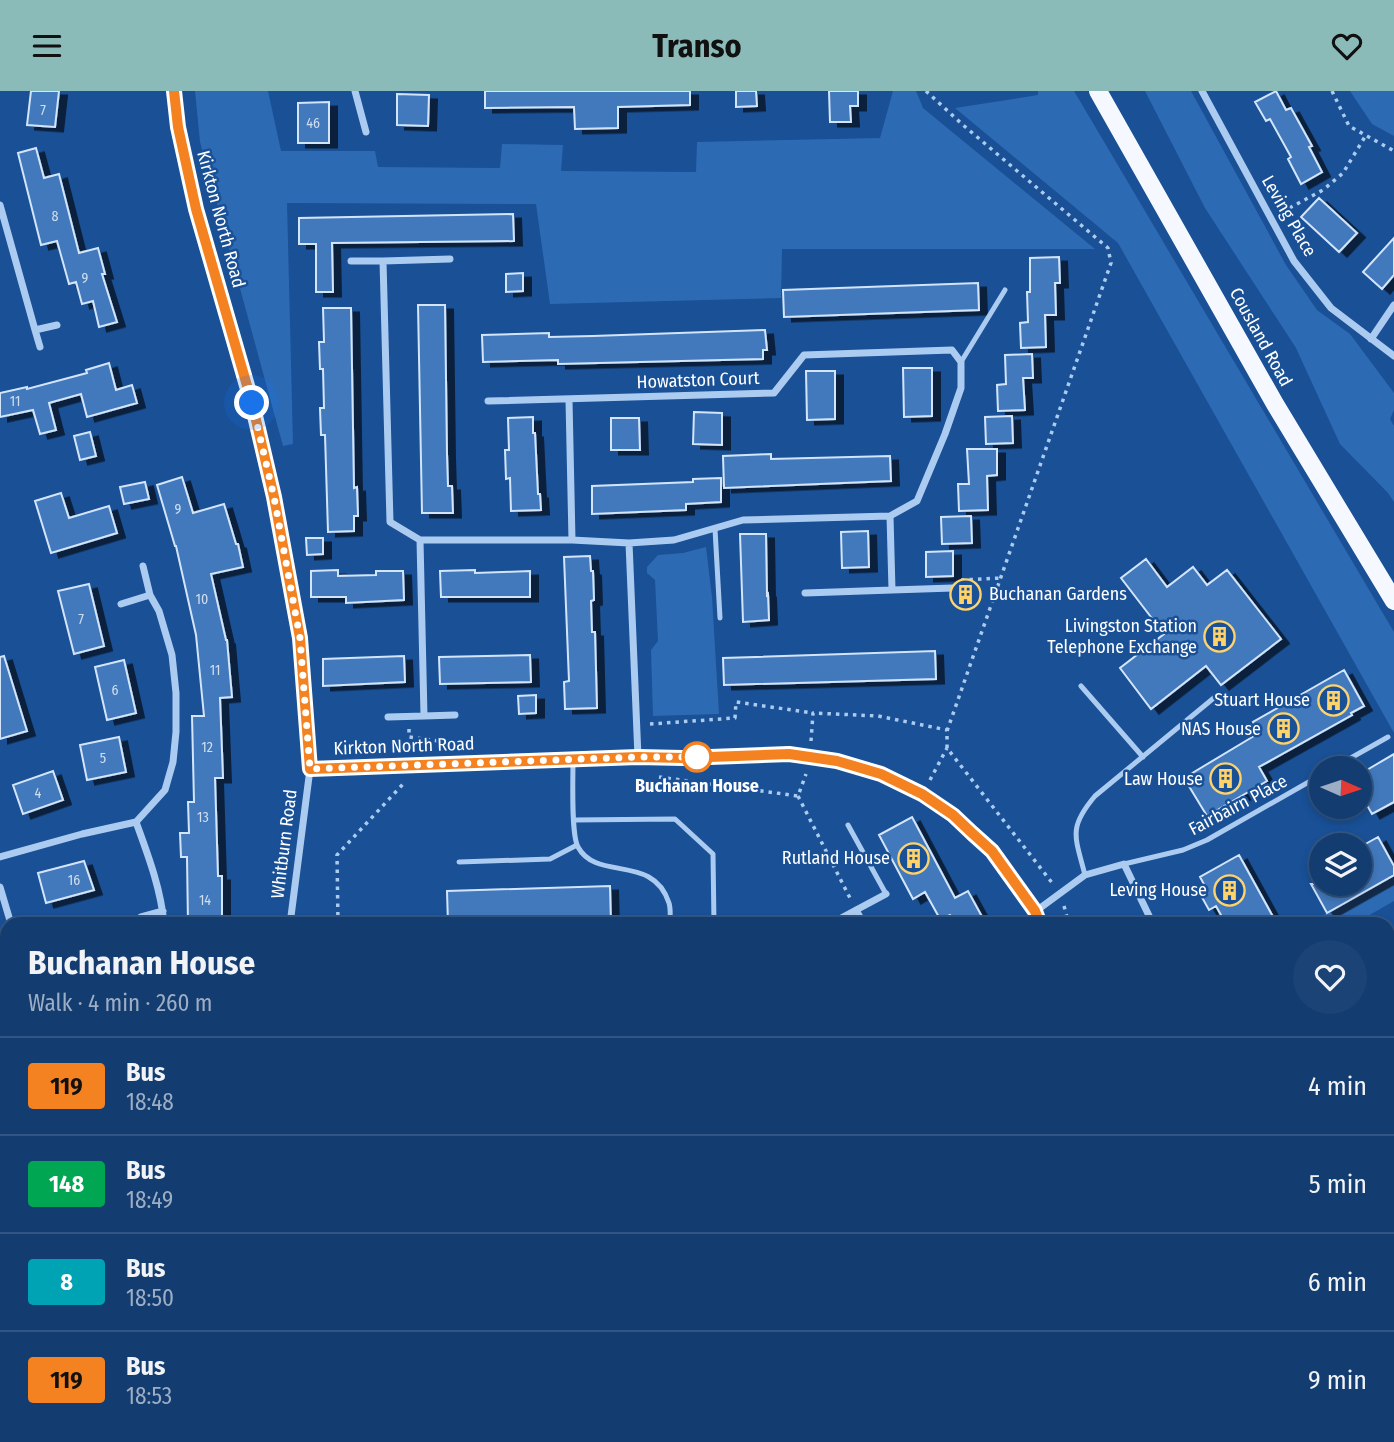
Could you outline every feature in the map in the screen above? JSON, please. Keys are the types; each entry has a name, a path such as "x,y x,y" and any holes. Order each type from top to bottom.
{"main road":[{"name":"Kirkton North Road","path":"174,91 178,127 196,209 252,403 274,497 300,638 310,769 789,754 837,761 881,774 922,794 953,815 992,851 1036,917"},
{"name":"Cousland Road","path":"1098,91 1275,404 1394,601"}],"street":[{"path":"355,91 366,132"},
{"name":"Leving Place","path":"1202,91 1294,261 1331,308 1394,356"},
{"path":"0,205 40,347"},
{"path":"351,261 450,259"},
{"path":"383,261 390,522 420,540 572,540 629,543 674,540 743,520 890,516 917,501 925,484 946,434 961,388 961,362"},
{"path":"1371,339 1394,305"},
{"path":"35,330 57,325"},
{"name":"Howatston Court","path":"488,401 774,393 804,355 952,350 961,362"},
{"path":"569,400 572,540"},
{"path":"890,516 892,590"},
{"path":"420,540 424,716"},
{"path":"629,543 638,757"},
{"path":"0,857 82,834 136,823 166,790 176,733 172,655 159,611 150,595 143,566"},
{"path":"805,593 953,588"},
{"path":"121,604 150,595"},
{"path":"388,717 454,715"},
{"name":"Whitburn Road","path":"291,917 310,769"},
{"path":"136,823 156,881 163,917"},
{"path":"1038,917 1060,893 1085,875 1124,864 1150,917"},
{"path":"0,887 9,917"},
{"path":"843,917 886,894"},
{"path":"856,910 860,917"},
{"path":"141,917 163,911"}],"lane":[{"path":"961,362 1005,290"},
{"path":"715,529 720,618"},
{"path":"1081,686 1143,757"},
{"path":"1085,875 1075,827 1082,811 1095,796 1215,697"},
{"path":"1354,756 1388,737"},
{"path":"573,759 577,845 584,856 595,862 646,874 659,884 670,903 670,917"},
{"name":"Fairbairn Place","path":"1124,864 1183,850 1207,840 1309,782"},
{"path":"574,820 675,819 713,854 714,917"},
{"path":"848,825 886,894"},
{"path":"460,862 550,859 577,845"}],"path":[{"path":"926,91 1108,248 1111,263 947,731 947,748 932,775"},
{"path":"1332,91 1349,125 1394,151"},
{"path":"1270,218 1323,190 1343,173 1366,135"},
{"path":"953,588 958,580 1001,578"},
{"path":"636,725 735,718 736,702 813,713 878,716 947,731"},
{"path":"811,743 813,713"},
{"path":"408,716 409,737 467,745"},
{"path":"947,748 1060,893 1067,917"},
{"path":"807,771 798,796 856,910"},
{"path":"651,775 798,796"},
{"path":"338,917 337,855 410,777"}],"shaded area":[{"path":"195,91 268,91 281,151 375,151 378,167 500,168 502,144 563,145 561,171 696,172 697,142 880,138 893,91 916,91 923,108 1095,249 782,249 781,298 550,304 536,204 287,203 293,444 283,446 200,142"},
{"path":"1038,91 1074,91 1394,632 1394,733 1118,243 955,108 1038,95"},
{"path":"1145,91 1191,91 1286,265 1317,310 1350,334 1394,393 1394,410 1390,419 1394,426 1394,502 1340,444 1296,348 1205,208"},
{"path":"1350,91 1394,91 1394,136 1372,124"},
{"path":"706,547 712,597 719,714 653,716 651,650 658,641 655,580 647,573 647,567 658,555 683,553"},
{"path":"1394,877 1394,901 1366,917 1320,917 1359,896 1372,896 1372,889"}],"building":[{"path":"31,91 59,91 55,127 27,125"},
{"path":"485,91 690,91 690,105 618,107 618,128 575,129 574,107 485,108"},
{"path":"736,91 756,91 757,106 736,107"},
{"path":"829,91 858,91 858,106 850,106 851,122 830,122"},
{"path":"1276,91 1286,110 1291,108 1312,146 1309,147 1322,172 1301,184 1288,159 1291,157 1270,119 1266,121 1255,102"},
{"path":"397,94 429,95 428,126 397,125"},
{"path":"329,102 329,143 298,143 298,103"},
{"path":"36,148 44,178 59,174 79,253 98,248 105,274 102,274 117,322 99,327 93,301 82,304 76,282 69,284 57,241 41,245 18,153"},
{"path":"1319,198 1357,233 1339,252 1301,217"},
{"path":"513,214 514,241 332,243 333,292 316,292 316,244 299,244 299,218"},
{"path":"1394,238 1394,275 1382,289 1363,272"},
{"path":"1059,257 1060,283 1055,283 1056,315 1045,315 1046,347 1021,348 1020,323 1028,322 1030,258"},
{"path":"523,273 523,291 506,292 506,274"},
{"path":"978,283 979,310 784,317 783,290"},
{"path":"418,305 445,305 448,486 452,486 453,513 422,513"},
{"path":"323,308 351,308 354,488 357,487 358,516 354,516 354,531 328,532 325,435 321,435 320,408 324,408 319,342 324,342"},
{"path":"765,330 767,350 763,350 763,359 558,364 558,360 483,362 482,335 549,333 549,337"},
{"path":"1032,354 1033,378 1023,378 1025,410 998,411 997,385 1006,384 1005,355"},
{"path":"109,363 116,390 132,385 137,403 87,417 81,394 49,403 56,430 40,434 33,410 0,417 0,393 27,389 87,373 86,370"},
{"path":"903,368 932,368 932,416 904,417"},
{"path":"806,371 835,371 835,419 807,420"},
{"path":"694,412 722,413 722,445 693,444"},
{"path":"1012,416 1013,443 986,444 985,417"},
{"path":"533,417 541,510 511,511 510,478 506,479 505,450 509,450 508,418"},
{"path":"611,418 639,418 640,450 611,450"},
{"path":"90,432 96,456 80,460 74,436"},
{"path":"967,449 997,449 997,475 987,476 988,510 959,511 958,484 969,484"},
{"path":"771,454 771,459 890,456 891,481 724,488 723,456"},
{"path":"182,477 193,513 224,504 243,567 211,574 227,640 232,697 220,698 223,778 215,778 222,917 188,917 187,857 181,857 180,833 189,833 188,802 194,802 192,716 204,716 196,635 176,546 157,485"},
{"path":"721,478 721,502 686,504 686,510 592,514 592,486 693,482 693,479"},
{"path":"145,482 149,499 124,504 120,487"},
{"path":"61,493 69,518 109,506 117,533 51,553 35,501"},
{"path":"971,516 972,543 942,544 941,517"},
{"path":"868,531 869,567 842,568 841,532"},
{"path":"740,534 766,534 769,620 743,622"},
{"path":"306,538 323,538 323,554 307,555"},
{"path":"953,551 953,576 926,577 926,552"},
{"path":"590,556 593,571 594,600 591,601 592,632 595,632 597,708 565,709 564,682 569,681 564,557"},
{"name":"Livingston Station Telephone Exchange","path":"1146,559 1167,587 1193,567 1207,585 1227,570 1281,639 1221,685 1206,666 1151,709 1120,668 1164,634 1121,578"},
{"path":"338,570 338,576 403,571 404,600 346,603 346,597 311,597 311,571"},
{"path":"475,570 475,573 530,571 530,597 441,597 440,571"},
{"path":"89,584 104,646 74,654 58,591"},
{"path":"935,651 936,679 724,685 723,658"},
{"path":"530,655 531,682 440,684 439,657"},
{"path":"4,656 27,731 0,739 0,657"},
{"path":"404,656 405,682 323,686 323,659"},
{"path":"124,660 136,713 107,720 95,667"},
{"path":"1344,670 1364,706 1259,767 1267,781 1207,816 1184,778 1259,733 1253,722"},
{"path":"536,695 536,713 519,714 518,696"},
{"path":"119,737 126,772 87,780 80,745"},
{"path":"1394,754 1394,802 1372,814 1372,767"},
{"path":"53,771 63,800 23,814 13,785"},
{"name":"Rutland House","path":"912,817 955,898 968,891 982,917 939,917 925,892 913,899 879,835"},
{"path":"1378,837 1394,866 1394,875 1372,887 1372,840"},
{"name":"Leving House","path":"1239,855 1273,917 1222,917 1216,906 1209,910 1199,892 1206,888 1200,877"},
{"path":"84,861 94,890 46,903 38,873"},
{"path":"610,886 611,917 448,917 447,891"},
{"path":"1318,896 1357,896 1327,913"}],"bus line":[{"name":"119","path":"174,91 178,127 196,209 252,403 274,497 300,638 310,769 789,754 837,761 881,774 922,794 953,815 992,851 1037,917"}],"place":[{"name":"Buchanan Gardens","path":"966,594"},
{"name":"Livingston Station Telephone Exchange","path":"1220,636"},
{"name":"Stuart House","path":"1333,700"},
{"name":"NAS House","path":"1284,729"},
{"name":"Buchanan House","path":"697,757"},
{"name":"Law House","path":"1226,779"},
{"name":"Rutland House","path":"913,858"},
{"name":"Leving House","path":"1230,890"}],"route":[{"path":"252,403 274,497 300,638 310,769 638,757 683,758 710,757 697,757"}]}
